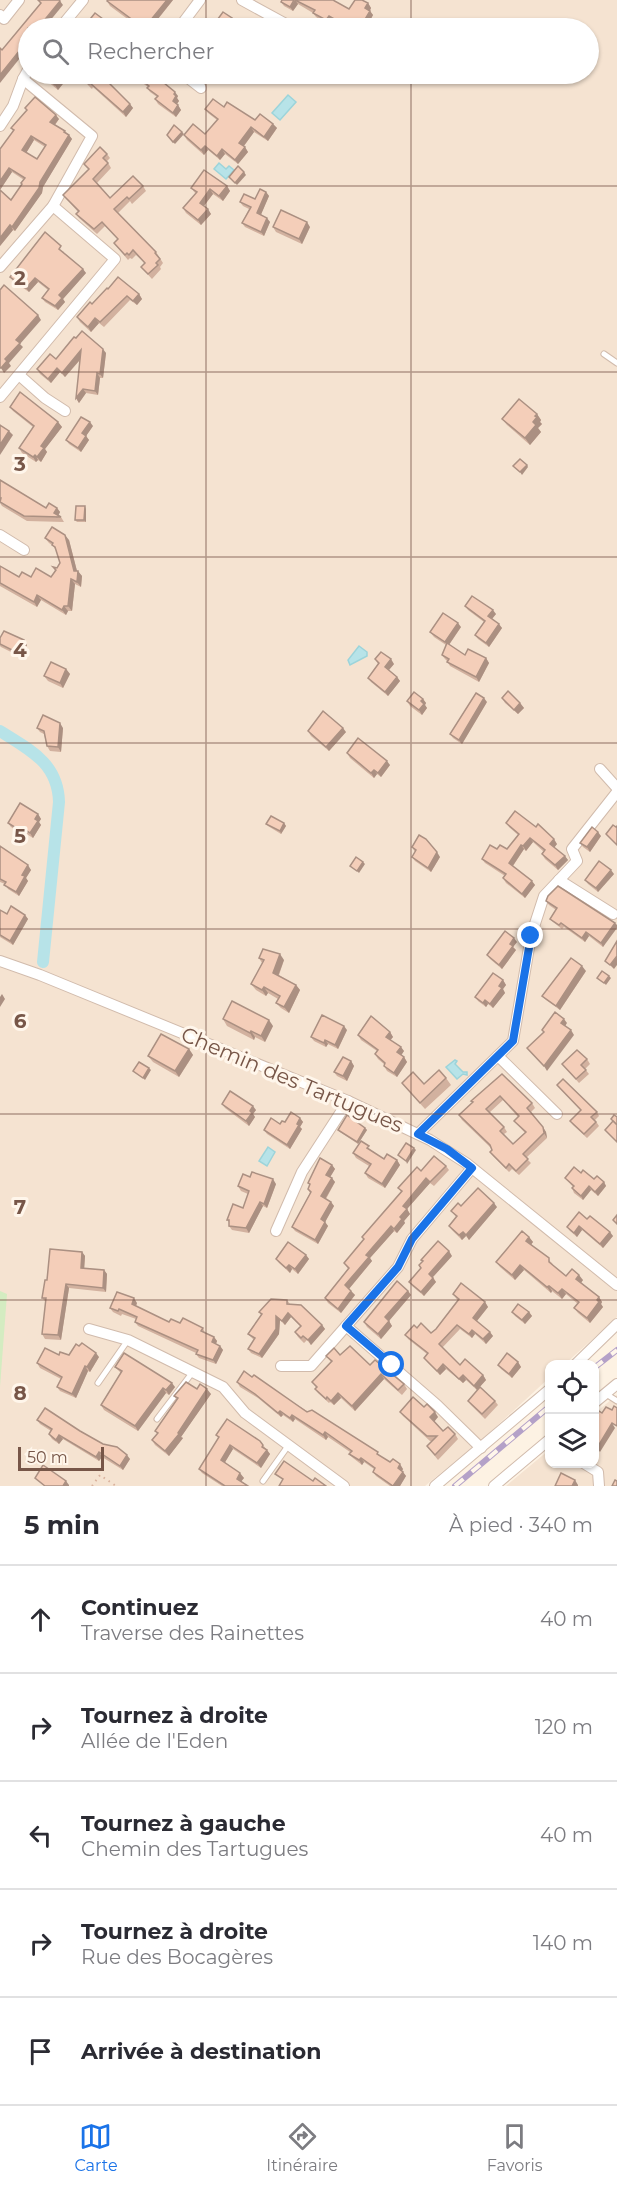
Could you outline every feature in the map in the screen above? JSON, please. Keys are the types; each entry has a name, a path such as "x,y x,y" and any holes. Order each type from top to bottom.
{"street":[{"path":"0,15 4,19 19,0"},
{"path":"68,18 83,0"},
{"path":"186,18 200,0"},
{"path":"242,0 275,18"},
{"path":"0,126 13,106 22,84"},
{"path":"0,267 52,206 92,136 37,84"},
{"path":"196,84 201,88"},
{"path":"0,397 116,259 52,206"},
{"path":"18,375 45,398 65,411"},
{"path":"0,535 24,550"},
{"path":"418,1134 513,1041 531,936 544,896 577,861 572,849 617,790 600,769"},
{"path":"559,880 613,914"},
{"name":"Chemin des Tartugues","path":"0,961 40,975 348,1101 447,1149 617,1285"},
{"path":"498,1056 557,1114"},
{"path":"276,1231 302,1172 348,1101"},
{"path":"281,1366 311,1366 398,1267 412,1239 472,1168"},
{"path":"581,1360 617,1324"},
{"path":"346,1326 437,1405 481,1448"},
{"path":"89,1329 128,1340 223,1387 244,1413 344,1486"},
{"path":"599,1399 617,1384"},
{"path":"435,1486 545,1392"},
{"path":"494,1486 545,1443"},
{"path":"592,1468 598,1472 599,1486"}],"lane":[{"path":"604,354 617,363"},
{"path":"98,1383 128,1340"},
{"path":"157,1419 193,1372"},
{"path":"606,1394 617,1401"},
{"path":"263,1481 288,1446"}],"path":[{"path":"92,1486 100,1475 116,1486"}],"shaded area":[{"path":"0,0 617,0 617,1317 569,1360 545,1360 545,1382 487,1435 425,1486 0,1486"},
{"path":"617,1395 617,1486 506,1486 545,1453 545,1468 599,1468 599,1410"}],"green space":[{"path":"0,1291 7,1294 0,1387"}],"water":[{"path":"288,95 296,102 280,120 272,113"},
{"path":"219,163 226,169 229,166 234,170 226,179 214,169"},
{"path":"359,646 367,652 367,656 350,665 348,660"},
{"path":"455,1060 457,1061 455,1064 463,1072 467,1072 467,1075 463,1074 457,1079 446,1067"},
{"path":"268,1147 275,1152 267,1166 259,1161"}],"building":[{"path":"38,0 60,1 46,18 29,18 41,3"},
{"path":"167,0 152,18 130,18 107,1"},
{"path":"282,0 294,0 290,7 281,2"},
{"path":"295,0 333,0 349,9 355,0 362,0 368,3 365,8 370,11 366,18 332,18 329,16 322,18 313,13 315,10"},
{"path":"223,12 232,18 219,18"},
{"path":"95,13 102,18 91,18"},
{"path":"18,31 18,52 0,75 0,48 2,50"},
{"path":"91,84 110,84 130,104 123,112"},
{"path":"147,84 165,84 175,92 176,96 173,101 178,105 173,113 155,99 158,96 147,88 149,86"},
{"path":"35,97 56,115 50,122 69,135 40,182 39,188 12,227 10,225 0,238 0,190 11,200 25,178 9,168 0,181 0,149 14,130 11,128 27,110 25,108","holes":["31,136 46,145 37,159 22,150"]},
{"path":"213,99 224,107 227,102 255,120 260,114 273,124 264,137 251,127 239,143 245,147 235,160 222,149 217,156 205,146 201,150 184,135 193,124 205,134 218,119 205,109"},
{"path":"174,125 182,132 173,142 167,135"},
{"path":"100,147 107,154 103,158 108,163 93,179 110,198 133,176 143,186 114,209 160,259 156,263 158,265 148,274 141,267 145,263 133,250 129,255 127,253 125,255 114,243 118,239 102,222 94,229 76,214 79,211 63,195 89,169 84,164"},
{"path":"238,166 244,172 235,183 229,177"},
{"path":"204,170 227,186 219,196 210,189 200,203 208,209 198,220 183,208 197,192 191,188"},
{"path":"260,189 266,192 257,213 267,218 261,232 242,223 251,207 240,202 244,194 255,199"},
{"path":"281,210 307,222 299,239 273,227"},
{"path":"45,232 61,246 59,249 83,269 59,295 62,298 55,306 42,298 49,289 35,278 26,288 10,277"},
{"path":"118,277 139,294 133,301 127,296 100,322 95,318 88,327 77,317"},
{"path":"4,285 38,315 16,340 20,343 0,368 0,290"},
{"path":"82,331 103,349 95,391 83,389 76,398 81,350 62,373 57,368 48,379 37,369 50,354 56,359"},
{"path":"20,392 58,422 41,446 44,448 37,457 19,448 34,426 10,407"},
{"path":"519,399 537,414 533,422 536,425 525,438 502,419"},
{"path":"81,417 90,422 82,433 86,436 78,448 66,440"},
{"path":"0,425 9,431 0,445"},
{"path":"520,459 527,465 520,472 513,466"},
{"path":"0,480 46,508 49,503 57,508 54,513 61,517 24,516 0,502"},
{"path":"76,506 85,506 84,520 75,520"},
{"path":"52,527 65,535 74,571 78,571 77,582 71,579 68,606 64,606 62,610 37,595 34,602 0,583 0,566 19,577 22,572 31,577 36,568 51,577 56,570 53,567 57,568 60,563 53,543 45,538"},
{"path":"472,596 493,610 488,616 499,624 486,643 475,635 485,621 465,606"},
{"path":"443,613 458,623 445,642 430,632"},
{"path":"4,631 24,640 21,648 18,647 16,652 0,644"},
{"path":"447,643 465,655 468,649 486,658 476,677 447,662 449,659 442,655"},
{"path":"381,652 391,659 385,667 397,677 385,692 368,678 379,663 375,659"},
{"path":"51,662 66,669 60,683 44,676"},
{"path":"508,691 520,703 514,710 502,698"},
{"path":"414,692 423,699 421,701 424,704 419,710 407,701"},
{"path":"476,693 484,698 459,740 450,734"},
{"path":"323,711 343,728 326,747 308,731"},
{"path":"43,715 60,723 58,747 47,746 44,731 37,728"},
{"path":"358,738 387,761 378,773 374,770 371,773 347,753"},
{"path":"20,803 38,814 35,819 38,821 30,833 22,828 21,831 8,823"},
{"path":"515,811 536,827 538,824 554,839 550,844 565,856 555,865 542,854 545,850 530,838 523,846 521,845 509,863 532,881 522,894 503,878 506,874 482,859 490,845 497,849 500,845 507,849 519,834 506,823"},
{"path":"271,816 284,823 280,831 266,824"},
{"path":"613,825 617,826 617,845 606,834"},
{"path":"592,827 598,832 587,847 580,843"},
{"path":"419,835 426,839 437,852 428,868 412,857 416,850 412,847"},
{"path":"0,846 28,865 16,892 4,885 6,882 0,879"},
{"path":"356,857 363,862 357,871 350,866"},
{"path":"599,861 611,870 596,888 585,880"},
{"path":"558,886 615,923 601,943 586,932 582,938 561,923 559,925 550,919 557,908 546,901"},
{"path":"11,906 25,915 10,941 0,935 0,910 7,914"},
{"path":"505,931 514,938 510,944 513,946 499,965 487,955"},
{"path":"617,941 617,956 610,965 605,961"},
{"path":"263,949 280,954 273,973 296,985 284,1007 276,1003 280,996 264,987 262,990 251,984 264,960 259,958"},
{"path":"571,958 582,966 556,1006 542,996"},
{"path":"602,971 609,976 604,983 597,978"},
{"path":"493,973 503,980 499,986 502,988 490,1004 485,1000 483,1003 475,997"},
{"path":"232,1001 269,1020 261,1036 223,1019"},
{"path":"555,1012 564,1019 561,1023 571,1030 544,1066 527,1048 544,1032 542,1030"},
{"path":"322,1015 344,1026 335,1045 311,1037"},
{"path":"371,1016 390,1032 386,1037 401,1047 397,1052 404,1057 394,1073 384,1066 385,1063 375,1054 378,1050 358,1035"},
{"path":"161,1034 189,1049 175,1071 148,1056"},
{"path":"577,1050 587,1059 581,1065 586,1070 576,1079 562,1064"},
{"path":"343,1057 351,1061 343,1076 334,1072"},
{"path":"139,1062 149,1068 143,1078 133,1071"},
{"path":"439,1070 446,1078 420,1103 402,1083 413,1072 424,1084"},
{"path":"502,1074 532,1103 527,1108 543,1127 544,1133 523,1154 528,1159 516,1171 509,1164 506,1168 490,1152 492,1150 490,1145 459,1115 473,1102 471,1101","holes":["500,1096 519,1116 514,1121 526,1132 513,1144 500,1131 504,1127 486,1109"]},
{"path":"563,1079 597,1112 591,1117 596,1122 584,1134 570,1121 581,1110 557,1085"},
{"path":"230,1091 253,1106 250,1111 252,1113 246,1121 222,1104"},
{"path":"291,1112 300,1118 297,1124 299,1125 287,1145 264,1130 271,1118 280,1124 282,1121 285,1122"},
{"path":"347,1115 365,1128 357,1142 338,1130"},
{"path":"614,1115 617,1117 617,1125 611,1119"},
{"path":"613,1121 617,1125 617,1142 605,1130"},
{"path":"361,1141 369,1146 367,1148 384,1159 387,1154 397,1160 382,1184 365,1173 371,1164 353,1153"},
{"path":"406,1143 414,1148 406,1161 398,1155"},
{"path":"434,1156 446,1166 430,1182 426,1178 403,1206 407,1209 400,1217 402,1219 394,1229 391,1226 366,1255 369,1257 345,1285 351,1291 338,1309 325,1298 349,1268 344,1263 364,1239 362,1237 402,1191 398,1188 417,1167 421,1171"},
{"path":"320,1158 332,1165 326,1175 332,1178 321,1196 331,1202 321,1219 325,1222 315,1240 292,1227 311,1192 308,1189 310,1184 308,1183"},
{"path":"574,1167 581,1173 583,1170 594,1179 597,1176 604,1182 595,1192 589,1186 581,1196 565,1178"},
{"path":"252,1172 273,1179 264,1204 260,1202 246,1228 229,1226 229,1220 227,1220 233,1204 243,1208 249,1191 238,1186 243,1174 250,1177"},
{"path":"478,1188 494,1203 466,1235 463,1232 459,1235 449,1226 457,1216 451,1211 458,1203 461,1206"},
{"path":"579,1212 587,1219 590,1216 610,1232 600,1244 579,1226 574,1233 567,1227"},
{"path":"522,1231 529,1237 526,1241 549,1258 549,1262 566,1276 572,1269 579,1275 576,1279 599,1297 597,1300 599,1302 587,1318 574,1308 579,1302 562,1289 558,1293 549,1286 547,1287 520,1265 512,1275 496,1262"},
{"path":"438,1241 449,1251 429,1274 433,1278 421,1292 409,1282 421,1268 419,1265 423,1261 421,1260"},
{"path":"288,1242 306,1255 295,1269 289,1265 286,1268 276,1259"},
{"path":"50,1249 82,1252 81,1268 104,1270 103,1288 66,1284 58,1335 42,1334 46,1298 42,1298 45,1280 47,1280"},
{"path":"397,1281 408,1291 385,1317 389,1321 378,1334 364,1322"},
{"path":"461,1283 485,1302 473,1318 490,1332 483,1339 472,1330 469,1334 457,1325 439,1344 460,1365 465,1359 483,1375 474,1386 463,1375 459,1379 443,1364 437,1371 424,1358 428,1353 405,1335 414,1325 417,1328 421,1323 431,1333 436,1329 459,1299 453,1294"},
{"path":"117,1292 134,1298 132,1304 169,1322 171,1319 180,1323 183,1318 203,1328 201,1331 214,1337 212,1342 220,1346 213,1360 196,1354 198,1350 135,1322 137,1317 119,1309 118,1311 110,1308"},
{"path":"271,1299 287,1300 287,1304 301,1305 322,1325 308,1340 303,1336 301,1338 295,1332 301,1326 288,1313 282,1321 276,1316 276,1329 259,1354 248,1349 255,1338 248,1334 262,1314 259,1312"},
{"path":"518,1304 529,1312 522,1320 512,1312"},
{"path":"82,1343 96,1353 87,1367 85,1366 72,1394 57,1387 62,1377 37,1363 45,1348 59,1355 60,1352 69,1355 76,1344 79,1346"},
{"path":"350,1346 370,1365 375,1360 404,1384 398,1390 381,1374 352,1406 338,1393 331,1401 327,1397 326,1399 315,1389 317,1387 312,1382 332,1361 326,1356 334,1348 340,1355"},
{"path":"124,1353 172,1383 166,1390 163,1388 135,1426 101,1405 122,1371 115,1367"},
{"path":"507,1353 518,1362 509,1374 498,1365"},
{"path":"244,1371 252,1377 254,1375 307,1412 312,1410 390,1462 393,1459 400,1464 398,1468 403,1472 393,1486 373,1472 375,1468 361,1458 359,1460 349,1454 352,1451 325,1432 323,1435 292,1415 290,1418 280,1411 278,1413 237,1382"},
{"path":"186,1382 197,1389 200,1384 207,1389 179,1434 165,1451 152,1440 158,1433 155,1431 178,1398 174,1396"},
{"path":"480,1387 495,1401 482,1414 468,1401"},
{"path":"413,1397 424,1407 427,1404 435,1412 430,1417 443,1431 448,1427 455,1434 435,1455 427,1446 437,1436 427,1436 400,1412"},
{"path":"614,1406 617,1408 617,1426 612,1423 599,1445 599,1411 602,1413 606,1407 612,1410"},
{"path":"45,1408 103,1444 117,1447 127,1455 120,1466 99,1452 96,1457 59,1435 56,1440 49,1434 52,1429 37,1420"},
{"path":"227,1419 260,1441 262,1447 267,1450 257,1463 230,1445 221,1460 240,1473 237,1479 248,1486 225,1486 199,1469 219,1437 216,1435"},
{"path":"284,1461 313,1481 315,1478 326,1486 279,1486 283,1479 275,1474"},
{"path":"43,1465 66,1481 63,1486 45,1486 35,1478"},
{"path":"561,1473 575,1480 572,1486 555,1486"}],"waterway":[{"path":"0,731 32,752 48,767 57,789 59,802 43,962"}],"railway":[{"path":"599,1364 617,1350"},
{"path":"455,1486 545,1410"}],"route":[{"path":"392,1365 346,1326 398,1267 412,1239 472,1168 447,1149 418,1134 513,1041 531,936"}]}
